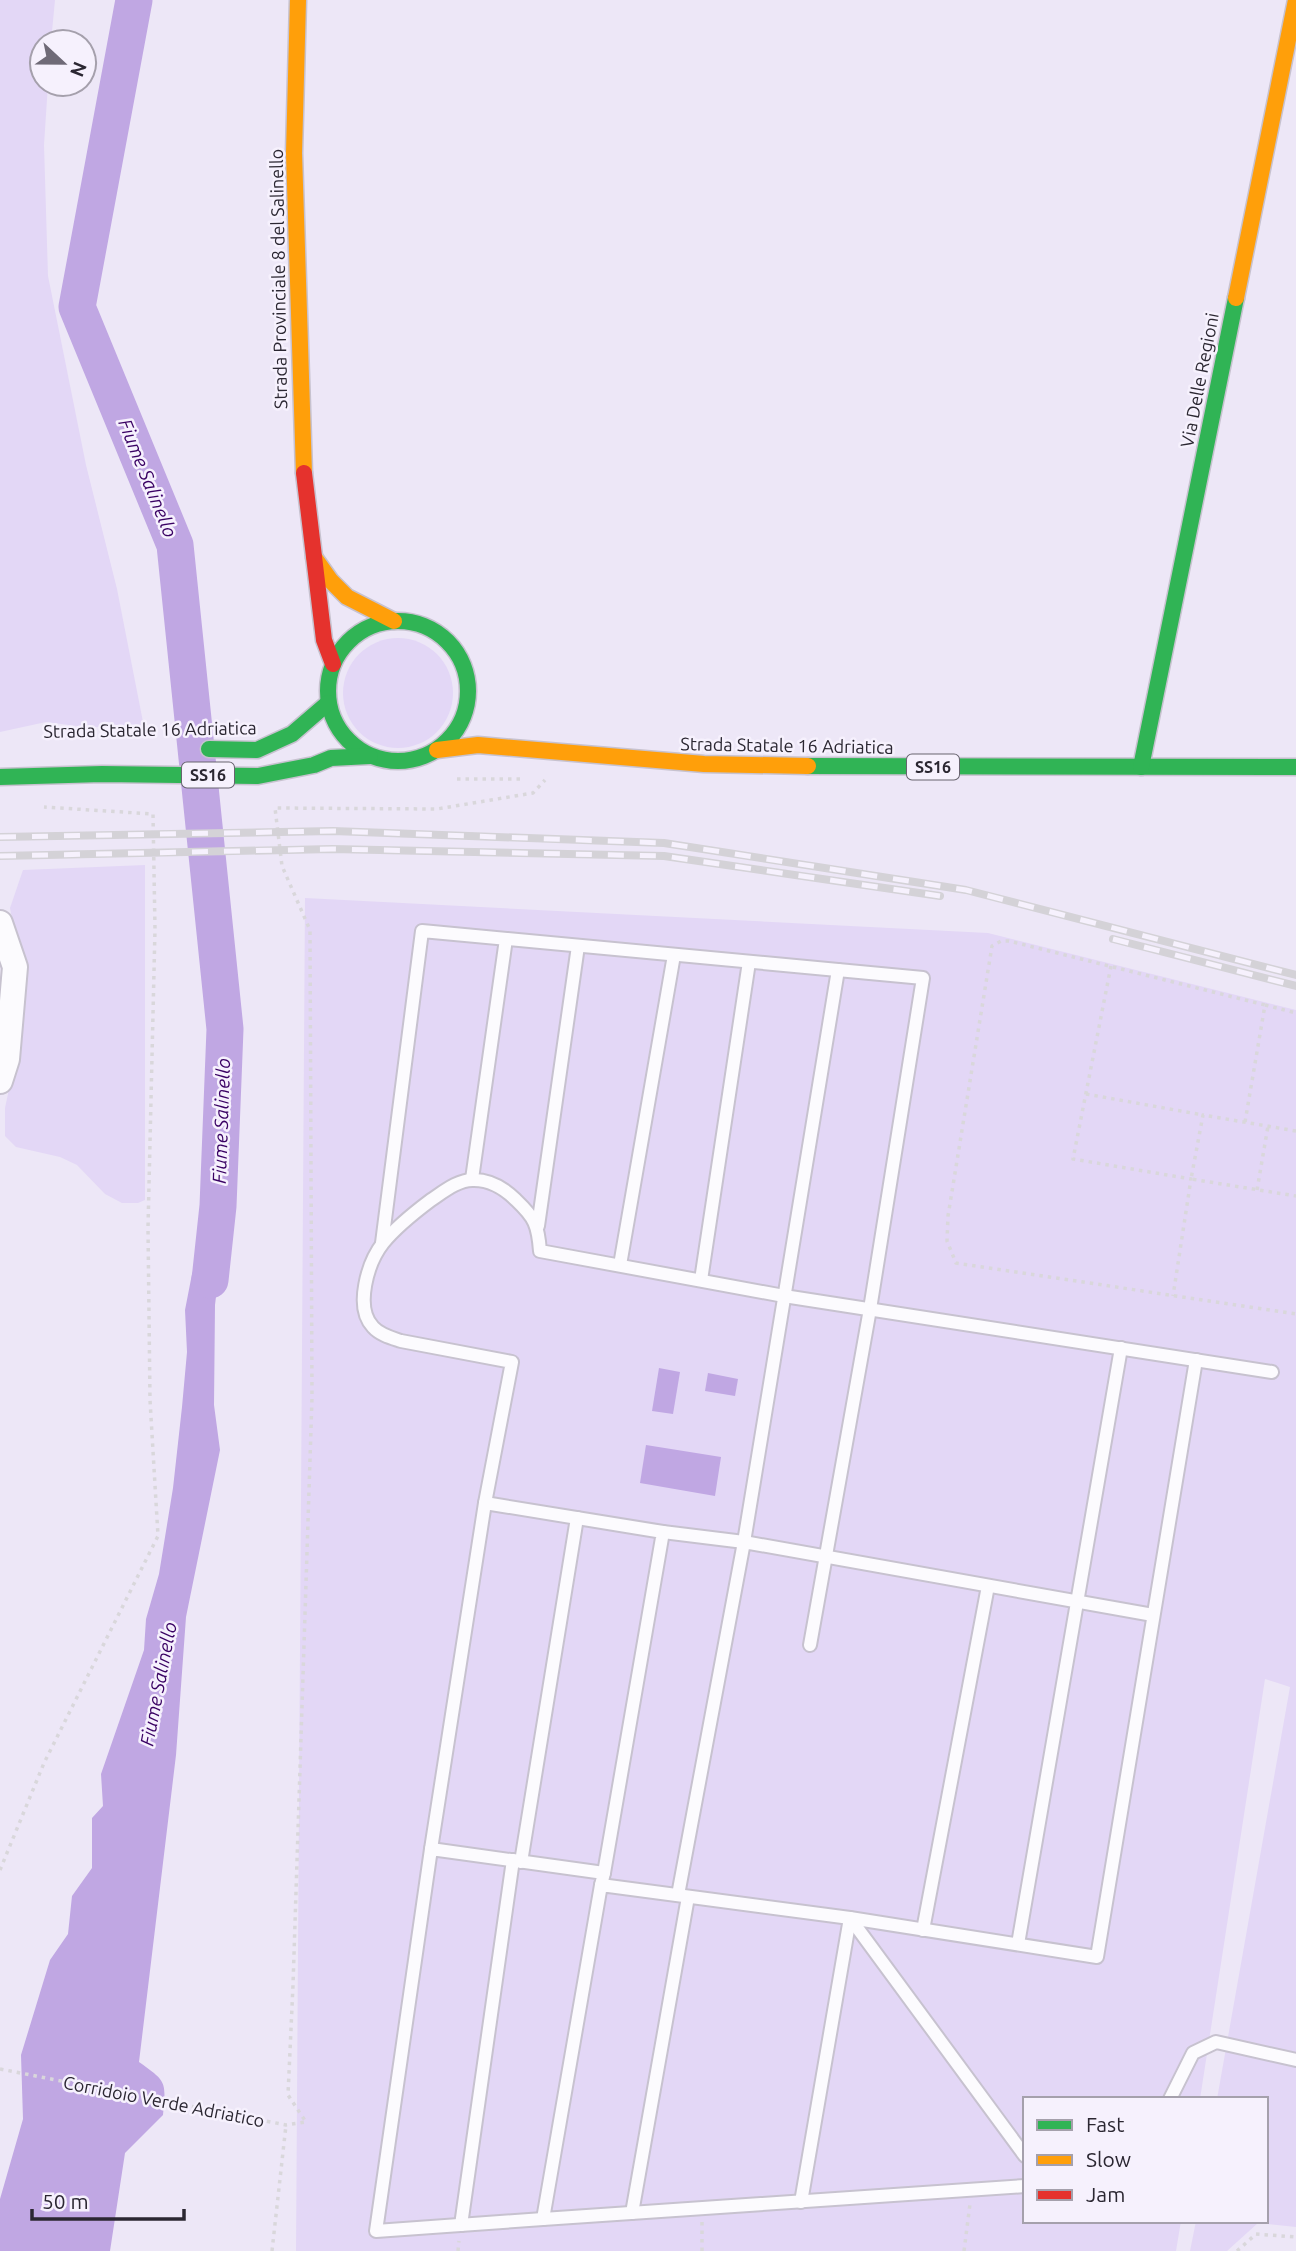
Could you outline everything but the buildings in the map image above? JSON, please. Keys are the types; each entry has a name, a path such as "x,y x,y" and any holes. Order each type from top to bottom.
{"main road":[{"name":"Strada Provinciale 8 del Salinello","path":"298,0 294,153 301,427 305,486 324,640 333,664"},
{"name":"Via Delle Regioni","path":"1141,767 1296,0"},
{"name":"Strada Provinciale 8 del Salinello","path":"314,556 346,597 394,621"},
{"path":"370,756 350,744 336,725 328,703 328,683 333,664 343,647 357,634 375,624 394,621 417,623 438,632 454,648 465,668 468,693 465,713 454,734 437,750"},
{"path":"468,693 485,710"},
{"name":"Strada Statale 16 Adriatica","path":"191,749 257,750 292,734 328,703"},
{"name":"Strada Statale 16 Adriatica","path":"520,734 570,753"},
{"name":"Strada Statale 16 Adriatica","path":"0,777 102,774 258,776 314,765 331,758 370,756 393,762 416,760 437,750 478,745 718,764 864,767 1296,767"}],"street":[{"path":"0,923 15,967 7,1059 0,1081"}],"lane":[{"path":"810,1645 870,1309 923,978 422,932 382,1243 366,1282 363,1302 372,1326 384,1335 401,1341 512,1362 485,1503 430,1849 376,2231 1023,2186"},
{"path":"472,1179 506,939"},
{"path":"578,946 538,1226 540,1251 784,1296 1272,1372"},
{"path":"620,1265 674,955"},
{"path":"701,1280 748,962"},
{"path":"632,2213 838,970"},
{"path":"382,1243 443,1192 472,1179 507,1191 538,1226"},
{"path":"1018,1944 1121,1348"},
{"path":"430,1849 517,1861 683,1896 850,1918 1097,1957 1196,1360"},
{"path":"485,1503 663,1532 744,1542 1153,1615"},
{"path":"461,2225 517,1861 576,1518"},
{"path":"543,2219 663,1532"},
{"path":"923,1930 988,1586"},
{"path":"850,1918 1023,2153"},
{"path":"801,2202 850,1918"},
{"path":"1171,2097 1193,2053 1216,2042 1296,2060"}],"path":[{"path":"286,2125 306,2122 288,2095 312,1398 310,930 282,866 275,808 437,809 533,793 570,753"},
{"path":"0,1870 44,1763 158,1536 149,1400 148,1228 155,929 153,814 39,806"},
{"path":"1296,1013 1009,941 1001,941 992,946 948,1216 947,1241 956,1264 1296,1314"},
{"path":"1111,966 1073,1159 1296,1196"},
{"path":"1245,1122 1265,1005"},
{"path":"1086,1094 1296,1131"},
{"path":"1172,1296 1203,1115"},
{"path":"1257,1191 1268,1126"},
{"name":"Corridoio Verde Adriatico","path":"0,2069 286,2125 272,2251"},
{"path":"964,2251 972,2190"},
{"path":"701,2208 702,2251"},
{"path":"1237,2251 1256,2234 1296,2237"}],"shaded area":[{"path":"0,0 55,0 52,28 28,28 28,98 47,98 44,145 48,276 86,465 117,589 144,727 84,727 46,722 0,732"},
{"path":"398,638 419,642 437,654 449,672 453,693 449,714 437,732 419,744 398,748 377,744 359,732 347,714 343,693 347,672 359,654 377,642"},
{"path":"145,865 145,1200 122,1203 105,1194 77,1165 60,1157 16,1147 5,1136 5,1108 12,1075 21,966 10,908 23,870"},
{"path":"305,898 988,933 1296,1010 1296,2227 1258,2223 1268,2223 1268,2097 1217,2097 1290,1687 1265,1679 1200,2097 1023,2097 1023,2223 1181,2223 1176,2251 296,2251"},
{"path":"1196,2223 1258,2223 1227,2251 1190,2251"}],"water":[{"path":"224,1230 215,1305 214,1405 220,1450 186,1617 176,1755 139,2062 163,2083 163,2115 125,2153 110,2251 0,2251 0,2199 23,2119 21,2055 50,1960 68,1934 72,1896 92,1868 92,1818 103,1806 101,1774 144,1650 146,1619 159,1574 173,1488 182,1407 187,1352 185,1310 192,1274 207,1233"},
{"path":"659,1368 680,1372 673,1414 652,1411"},
{"path":"708,1373 738,1379 735,1396 705,1391"},
{"path":"646,1445 721,1457 715,1496 640,1483"}],"waterway":[{"name":"Fiume Salinello","path":"134,0 77,307 175,545 225,1029 218,1206 210,1280"}],"railway":[{"path":"0,837 333,831 664,843 966,890 1296,975"},
{"path":"0,856 332,849 664,856 940,896"},
{"path":"1113,939 1296,986"}],"traffic: fast":[{"path":"1141,767 1236,298"},
{"path":"398,621 425,626 448,641 463,664 468,691 463,718 448,741 425,756 398,761 371,756 348,741 333,718 328,691 333,664 348,641 371,626 398,621"},
{"path":"209,749 257,750 292,734 328,703"},
{"path":"0,777 102,774 258,776 314,765 331,758 370,756"},
{"path":"808,766 1296,767"}],"traffic: slow":[{"path":"298,0 294,153 304,473"},
{"path":"1236,298 1296,0"},
{"path":"314,557 331,581 347,597 394,621"},
{"path":"437,750 478,745 704,764 808,766"}],"traffic: jam":[{"path":"304,473 324,640 333,664"}]}
